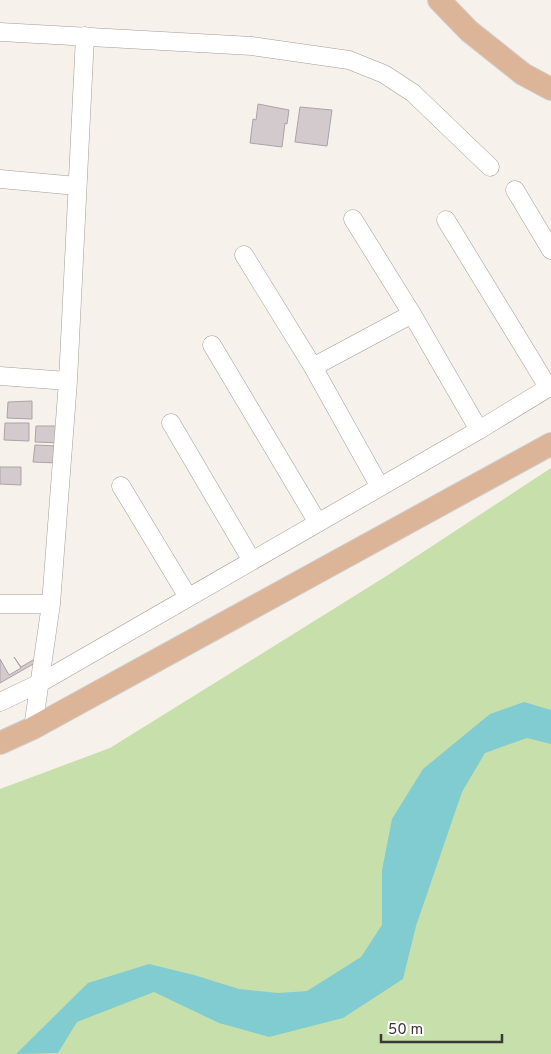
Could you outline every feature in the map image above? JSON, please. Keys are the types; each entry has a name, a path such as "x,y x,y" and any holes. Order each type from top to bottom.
{"main road":[{"path":"439,0 469,31 515,68 551,89"},
{"path":"0,742 33,728 551,444"}],"street":[{"path":"0,32 252,46 349,60 384,74 413,93 490,167"},
{"path":"33,728 51,604 68,381 84,36"},
{"path":"0,179 77,186"},
{"path":"515,190 551,250"},
{"path":"353,219 412,314 479,430"},
{"path":"0,702 40,683 479,430 550,387 446,220"},
{"path":"244,255 313,367 380,487"},
{"path":"313,367 412,314"},
{"path":"212,346 318,523"},
{"path":"0,376 68,381"},
{"path":"171,423 252,560"},
{"path":"121,486 188,597"},
{"path":"0,604 51,604"}],"green space":[{"path":"551,468 551,1054 0,1054 0,789 110,748 388,575"}],"water":[{"path":"524,702 551,710 551,744 527,738 485,753 462,792 416,926 403,979 343,1018 269,1037 219,1023 154,992 77,1022 58,1053 16,1054 88,983 149,964 239,989 278,993 307,991 361,957 382,925 382,870 392,819 423,769 490,714"}],"building":[{"path":"258,104 289,110 287,124 285,123 282,147 250,143 253,119 256,120"},
{"path":"300,107 332,110 327,146 295,142"},
{"path":"32,401 32,419 7,418 8,402"},
{"path":"5,423 29,423 29,441 4,440"},
{"path":"36,426 60,426 60,443 35,442"},
{"path":"35,445 58,446 58,463 33,462"},
{"path":"0,467 21,467 21,485 0,484"},
{"path":"14,657 21,667 33,660 35,663 0,683 0,659 9,675 21,668"}]}
